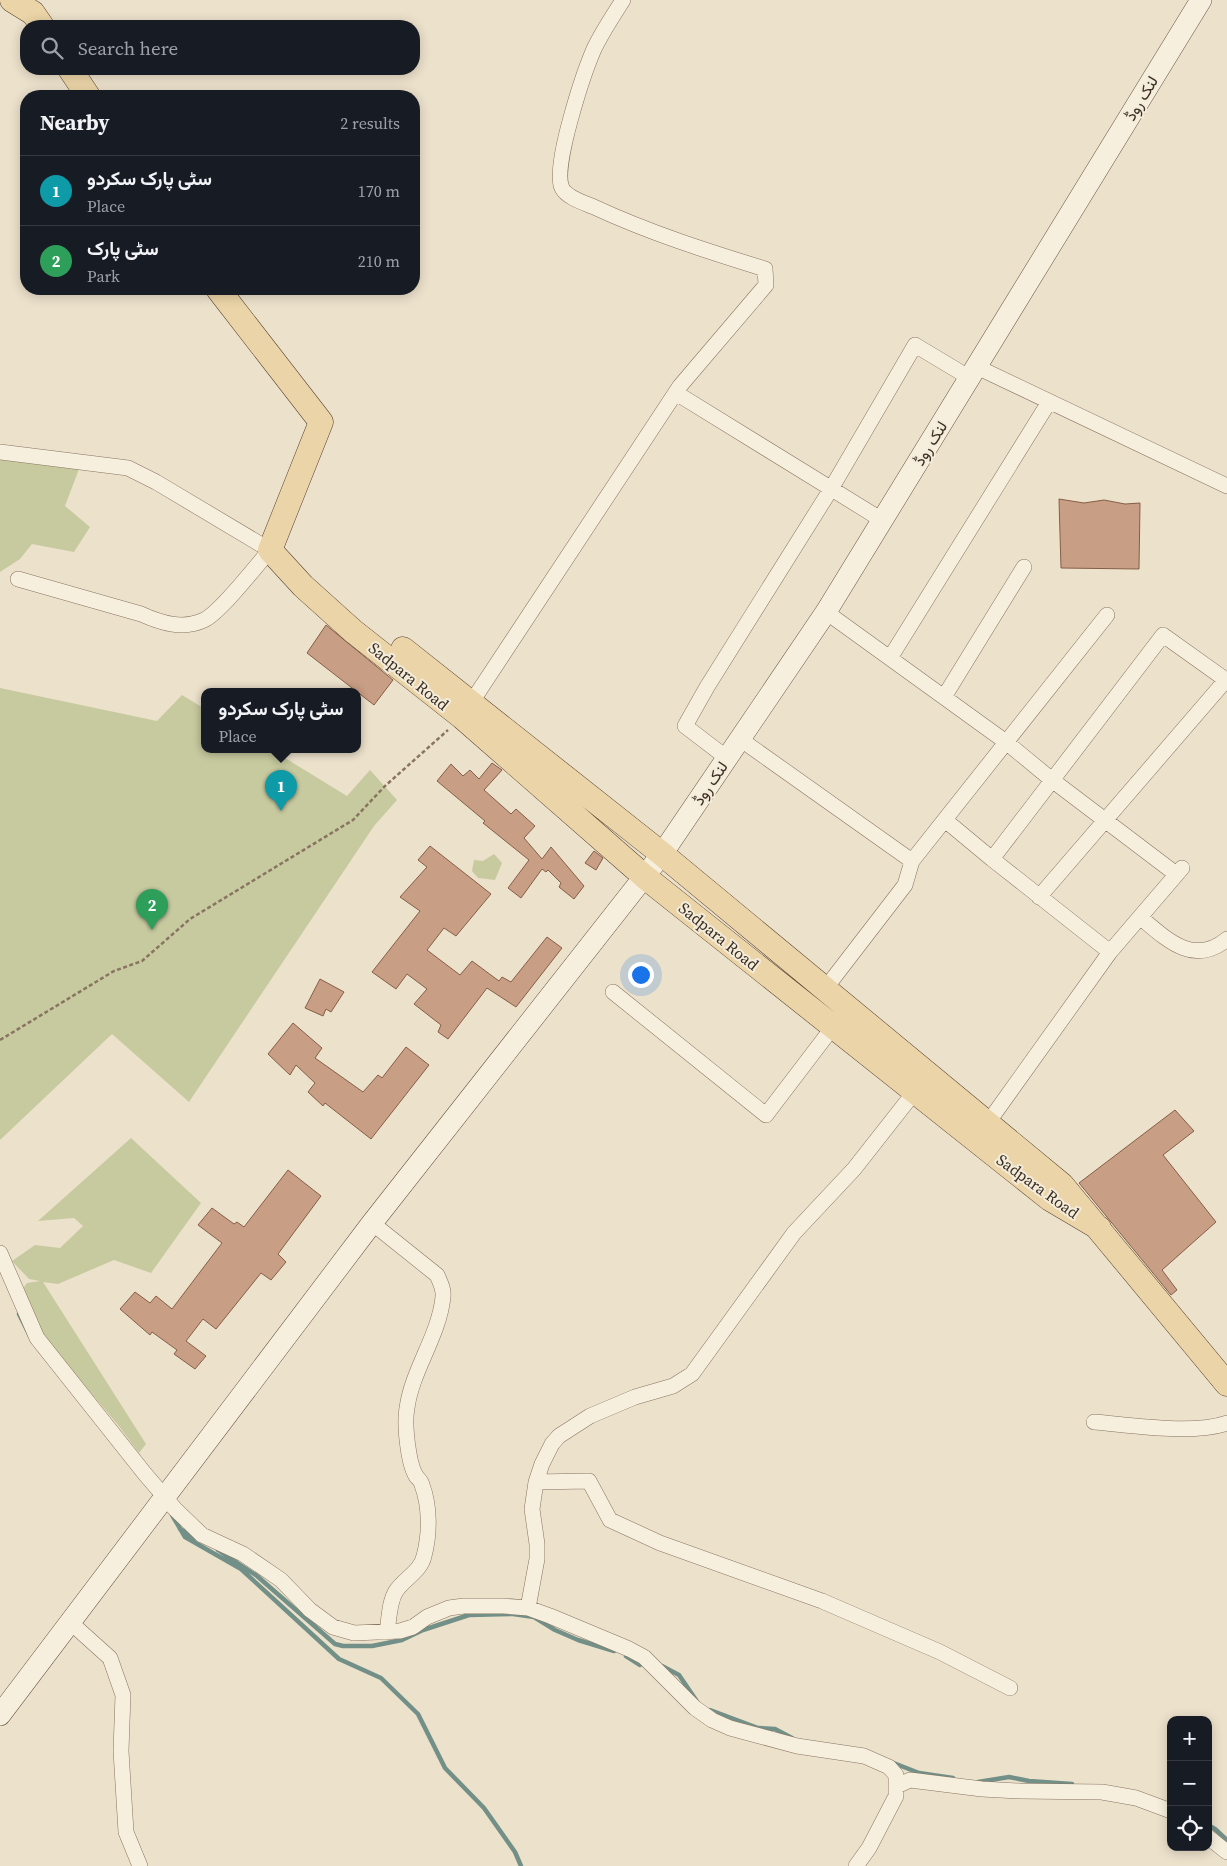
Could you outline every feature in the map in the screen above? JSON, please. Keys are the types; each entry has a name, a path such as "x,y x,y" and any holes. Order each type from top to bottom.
{"main road":[{"path":"12,0 33,14 38,20"},
{"name":"لنک روڈ","path":"0,1715 372,1223 662,854 826,612 1201,0"},
{"path":"74,75 84,90"},
{"path":"223,295 321,422 270,550"},
{"name":"Sadpara Road","path":"270,550 303,586 361,616 466,710 645,878 834,1027 987,1124 1062,1185 1099,1228"},
{"name":"Sadpara Road","path":"466,710 662,854 825,989 921,1083 1050,1199 1099,1228"},
{"path":"1099,1228 1227,1384"}],"street":[{"path":"466,710 676,392 766,285 765,269 662,236 631,224 575,198 562,188 561,167 569,124 583,76 594,49 623,0"},
{"path":"727,758 685,726 707,687 832,489 915,345 973,372 1049,402 1227,486"},
{"path":"676,392 882,520"},
{"path":"890,658 1049,402"},
{"path":"0,452 128,468 156,482 270,550 216,611 205,620 188,624 172,625 159,622 141,614 18,579"},
{"path":"944,697 1024,567"},
{"path":"826,612 1006,742 1105,820 1179,871 1110,952 987,1124"},
{"path":"825,989 905,886 912,862 1107,615"},
{"path":"992,859 1163,635 1227,680 1040,897"},
{"path":"740,739 912,862"},
{"path":"946,820 992,859 1110,952"},
{"path":"1140,917 1160,934 1193,952 1219,946 1227,939"},
{"path":"613,992 766,1115 834,1027"},
{"path":"528,1608 537,1559 532,1509 536,1482 552,1444 559,1436 590,1416 635,1397 673,1386 692,1374 794,1233 854,1169 921,1083"},
{"path":"372,1223 437,1275 444,1295 438,1320 406,1409 411,1462 416,1476 422,1482 428,1516 424,1558 395,1593 388,1632"},
{"path":"0,1253 38,1338 145,1474 202,1535 243,1554 264,1567 281,1580 310,1610 333,1627 354,1633 400,1632 413,1627 427,1617 449,1608 464,1606 528,1608 629,1649 644,1657 695,1708 712,1720 730,1728 797,1746 864,1756 889,1767 896,1775 896,1796 869,1848 856,1866"},
{"path":"1094,1422 1161,1428 1216,1427 1227,1423"},
{"path":"536,1482 589,1480 610,1520 660,1543 822,1601 940,1652 1010,1688"},
{"path":"70,1622 110,1658 123,1695 121,1751 126,1832 140,1866"},
{"path":"897,1786 910,1780 1020,1791 1102,1792 1136,1798 1167,1810"},
{"path":"1212,1840 1227,1852"}],"path":[{"path":"0,1040 114,971 142,961 190,919 353,820 385,786 466,710"}],"green space":[{"path":"0,459 79,469 65,506 90,527 74,552 32,544 20,559 0,572"},
{"path":"0,688 157,721 182,695 201,707 201,753 277,753 347,796 370,770 397,800 374,826 189,1102 112,1034 0,1140"},
{"path":"494,854 502,863 495,880 478,878 472,871 474,860 483,861"},
{"path":"131,1138 201,1203 151,1273 114,1260 58,1284 43,1282 146,1444 139,1453 118,1425 43,1336 22,1290 27,1283 40,1281 29,1279 12,1261 35,1245 60,1248 83,1226 74,1218 38,1221"}],"building":[{"path":"1059,499 1084,503 1104,500 1125,504 1140,503 1139,569 1061,568"},
{"path":"326,625 393,680 374,705 361,695 361,688 352,688 307,653"},
{"path":"492,763 502,770 484,790 511,814 516,809 535,826 524,838 542,859 551,847 584,886 574,899 559,887 561,883 548,870 546,872 542,869 521,898 508,888 529,860 483,823 485,821 437,781 451,764 463,776 470,770 479,779"},
{"path":"430,846 491,894 456,936 444,928 427,950 460,975 472,961 499,981 502,977 511,982 547,937 562,948 516,1007 487,988 448,1039 438,1032 441,1025 414,1004 427,989 407,974 396,989 372,972 420,911 400,897 427,867 418,860"},
{"path":"594,851 603,858 596,870 585,863"},
{"path":"320,979 344,992 331,1012 326,1009 323,1016 305,1008"},
{"path":"293,1023 322,1048 315,1058 363,1092 378,1075 382,1078 406,1047 429,1065 371,1139 325,1103 323,1106 308,1092 315,1083 296,1065 290,1075 268,1054"},
{"path":"1175,1110 1194,1131 1163,1155 1216,1222 1162,1270 1177,1290 1171,1295 1079,1183"},
{"path":"288,1170 321,1196 278,1254 286,1262 271,1280 261,1273 216,1329 203,1319 186,1341 206,1356 195,1369 174,1354 177,1350 152,1332 150,1335 120,1309 135,1292 150,1303 156,1296 172,1309 222,1243 198,1225 212,1208 234,1224 237,1222 244,1227"}],"waterway":[{"path":"19,1314 30,1336"},
{"path":"172,1515 185,1537 241,1569 339,1659 381,1678 418,1714 445,1768 484,1808 515,1852 521,1866"},
{"path":"180,1529 196,1538"},
{"path":"218,1550 257,1576 335,1644 343,1646 372,1646 402,1640 423,1630 469,1615 513,1614 534,1617 555,1630 578,1640 614,1651"},
{"path":"626,1656 640,1665"},
{"path":"662,1666 679,1675 696,1700"},
{"path":"710,1710 758,1728 775,1729 792,1738"},
{"path":"891,1762 919,1773 953,1778"},
{"path":"978,1782 1009,1777 1029,1781 1072,1784"},
{"path":"1212,1827 1227,1840"}],"place":[{"name":"سٹی پارک سکردو","path":"281,811"},
{"name":"سٹی پارک","path":"152,930"}]}
